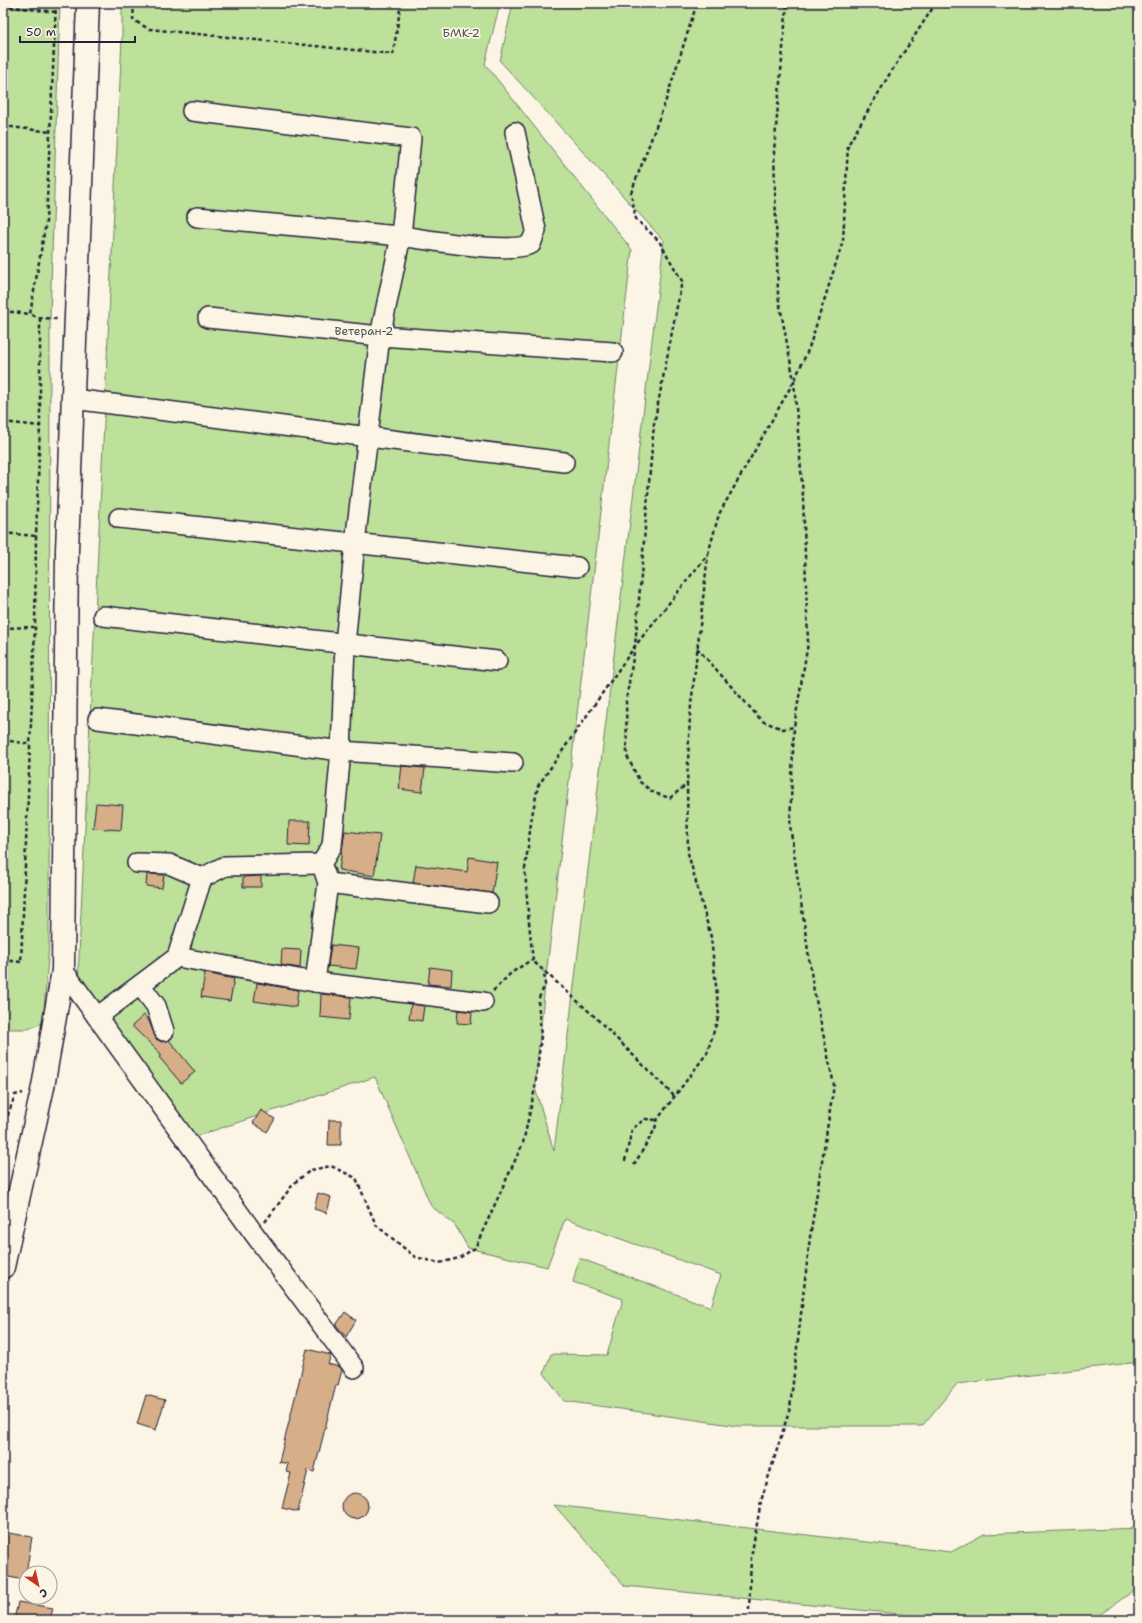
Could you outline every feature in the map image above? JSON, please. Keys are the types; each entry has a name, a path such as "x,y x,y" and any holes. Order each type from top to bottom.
{"main road":[{"path":"3,1267 43,1087 63,970 67,550 88,3"}],"lane":[{"path":"192,111 411,138 400,236 380,336 355,543 345,644 341,751 332,846 321,864"},
{"path":"197,217 400,236 469,245 523,248 531,244 536,230 515,132"},
{"path":"208,318 380,336 613,352"},
{"path":"73,399 564,462"},
{"path":"119,518 577,567"},
{"path":"103,616 497,661"},
{"path":"98,719 341,751 513,763"},
{"path":"137,863 169,864 202,878"},
{"path":"97,1017 141,986 177,957 202,878 225,866 321,864"},
{"path":"315,982 328,883 321,864"},
{"path":"328,883 488,903"},
{"path":"177,957 315,982 483,1002"},
{"path":"63,970 255,1235 354,1368"},
{"path":"141,986 156,1006 164,1031"}],"path":[{"path":"30,314 46,222 56,3"},
{"path":"134,3 133,20 149,29 393,54 401,3"},
{"path":"687,784 670,798 654,793 640,782 626,756 626,701 635,646 654,424 682,282 659,241 636,219 631,194 666,100 697,3"},
{"path":"749,1610 751,1558 761,1501 790,1408 810,1237 834,1085 813,986 790,825 794,726 808,643 803,496 794,381 778,295 774,151 788,3"},
{"path":"634,1165 655,1129 657,1120 707,1053 719,1015 710,937 688,853 687,784 690,715 708,554 719,514 794,381 809,348 843,241 848,145 889,75 936,3"},
{"path":"3,6 56,12"},
{"path":"3,126 51,132"},
{"path":"3,311 30,314 40,318 76,319"},
{"path":"3,960 21,962 35,627 36,536 40,426 40,318"},
{"path":"3,422 40,426"},
{"path":"3,532 36,536"},
{"path":"674,1096 595,1017 534,961 528,913 525,869 532,816 538,786 635,646 708,554"},
{"path":"3,628 35,627"},
{"path":"697,648 762,722 783,729 794,726"},
{"path":"3,740 30,744"},
{"path":"483,1002 511,973 531,960 534,961"},
{"path":"255,1235 294,1183 311,1170 331,1166 356,1178 376,1226 416,1258 440,1263 459,1258 475,1248 523,1143 535,1088 540,1036 538,1000 544,985 544,970"},
{"path":"3,1129 15,1095 43,1087"},
{"path":"3,1118 8,1115"},
{"path":"624,1161 632,1129 645,1119 657,1120"}],"green space":[{"path":"3,3 60,3 50,318 49,944 43,1023 28,1029 3,1029"},
{"path":"122,3 500,3 485,64 632,250 545,985 535,1088 554,1151 664,241 500,61 513,3 1139,3 1139,1362 957,1384 922,1426 738,1426 564,1401 544,1373 551,1354 607,1355 623,1299 573,1282 579,1258 711,1307 721,1275 565,1219 547,1267 468,1248 455,1225 431,1206 375,1077 185,1140 77,998 122,38"},
{"path":"554,1505 951,1552 984,1534 1139,1528 1139,1587 1092,1620 957,1620 625,1586"}],"building":[{"path":"402,766 425,768 422,792 399,789"},
{"path":"96,803 123,805 121,830 93,828"},
{"path":"289,821 310,821 309,846 288,845"},
{"path":"345,831 380,835 374,876 339,870"},
{"path":"469,857 497,862 492,893 413,883 416,865 467,872"},
{"path":"147,874 164,875 162,888 146,886"},
{"path":"261,876 261,887 243,887 243,877"},
{"path":"331,945 359,948 356,969 328,966"},
{"path":"282,949 301,950 300,968 281,965"},
{"path":"430,967 452,970 451,986 428,984"},
{"path":"205,973 234,979 230,1001 201,997"},
{"path":"257,983 298,990 296,1007 254,1001"},
{"path":"321,994 351,997 349,1020 320,1017"},
{"path":"411,1004 424,1006 422,1021 409,1019"},
{"path":"458,1010 472,1012 471,1024 457,1023"},
{"path":"144,1015 149,1021 156,1039 162,1042 169,1040 195,1072 181,1083 159,1057 162,1055 132,1026"},
{"path":"261,1110 275,1119 267,1132 253,1123"},
{"path":"329,1120 341,1120 341,1145 328,1145"},
{"path":"318,1193 331,1197 327,1213 314,1209"},
{"path":"345,1312 356,1320 346,1337 336,1325"},
{"path":"307,1349 331,1355 328,1364 340,1367 342,1370 338,1385 336,1385 314,1472 308,1470 298,1512 282,1508 291,1473 286,1472 288,1464 279,1462"},
{"path":"146,1395 165,1400 156,1430 137,1424"},
{"path":"355,1493 364,1497 368,1506 364,1515 355,1519 346,1515 342,1506 346,1497"},
{"path":"3,1532 32,1537 27,1565 18,1565 18,1579 3,1576"},
{"path":"18,1602 18,1605 36,1605 53,1608 50,1620 14,1620"}],"park label":[{"name":"БМК-2","path":"461,33"},
{"name":"Ветеран-2","path":"364,331"}]}
